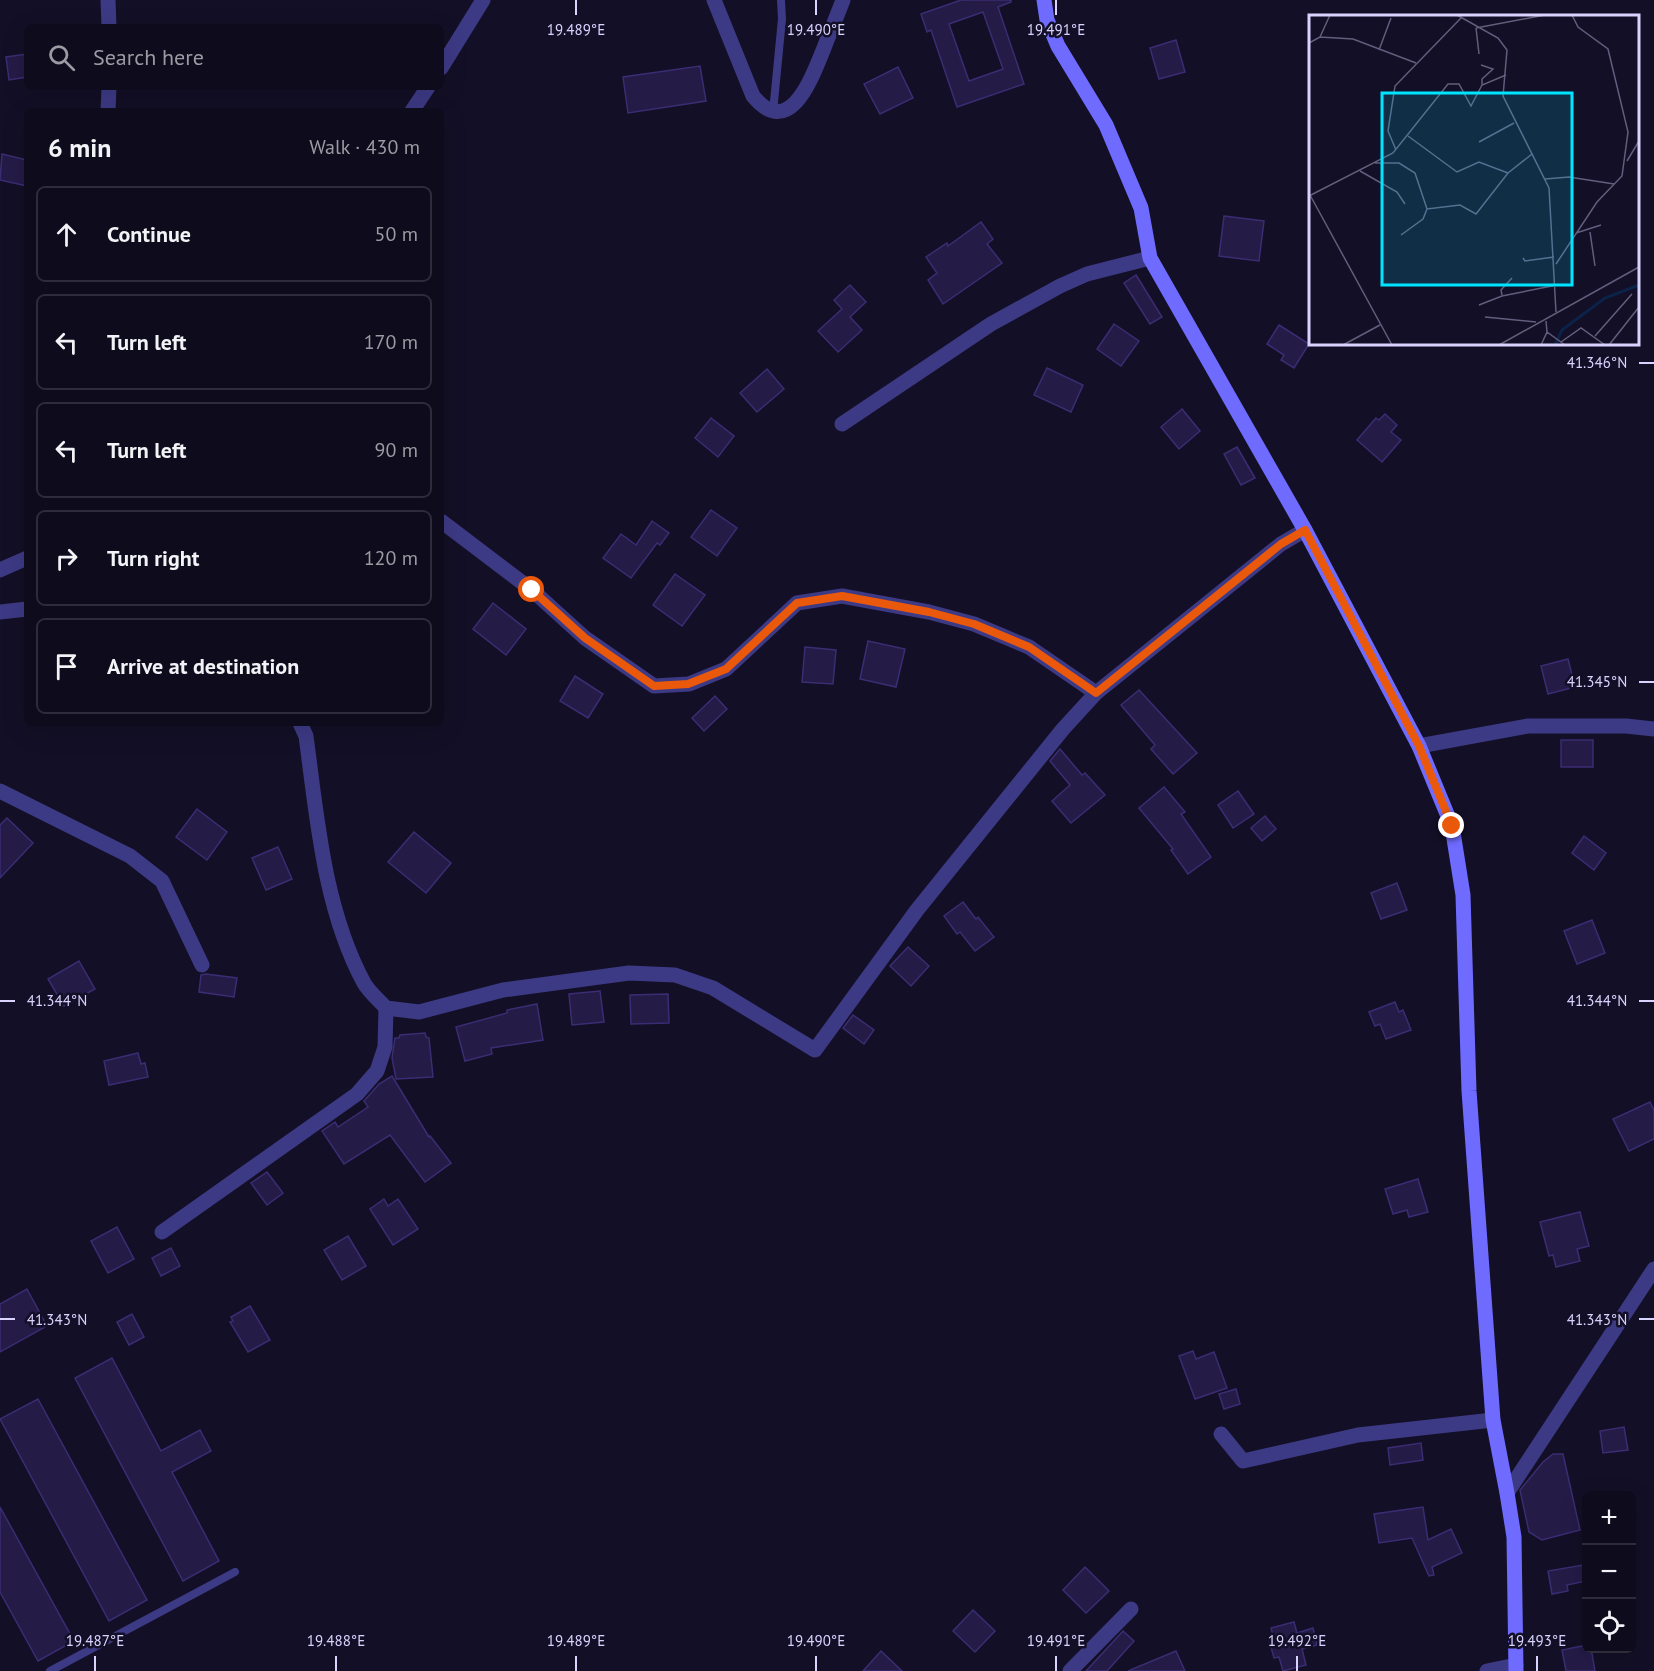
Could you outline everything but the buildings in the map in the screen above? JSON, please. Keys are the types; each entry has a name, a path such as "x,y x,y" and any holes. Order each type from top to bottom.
{"street":[{"path":"108,0 109,24"},
{"path":"444,63 483,0"},
{"path":"714,0 753,96 762,106 773,112 795,104 808,88 843,0"},
{"path":"1044,0 1047,20 1059,46 1106,125 1141,208 1150,258 1305,530 1419,746 1452,826 1463,895 1469,1091 1493,1420 1508,1493 1514,1537 1516,1668 1487,1671"},
{"path":"108,108 110,90"},
{"path":"414,108 426,90"},
{"path":"842,424 991,324 1060,286 1087,274 1150,258"},
{"path":"444,523 532,590 585,638 654,686 688,684 726,669 797,603 842,596 929,612 974,624 1029,647 1096,693"},
{"path":"301,726 306,736 325,872 340,924 365,985 386,1008 418,1012 503,990 629,973 675,975 713,987 815,1050 917,910 1063,729 1096,693 1281,544 1305,530"},
{"path":"0,570 24,559"},
{"path":"0,612 24,609"},
{"path":"1419,746 1528,726 1626,726 1654,729"},
{"path":"0,791 130,856 162,881 202,964"},
{"path":"162,1232 357,1094 377,1071 385,1047 386,1008"},
{"path":"1508,1493 1654,1269"},
{"path":"1221,1434 1243,1461 1358,1435 1493,1420"},
{"path":"1070,1671 1131,1609"}],"lane":[{"path":"773,112 782,19 781,0"},
{"path":"50,1671 235,1572"}],"route":[{"path":"532,590 585,638 654,686 688,684 726,669 797,603 842,596 929,612 974,624 1029,647 1096,693 1281,544 1305,530 1419,746 1452,826"}]}
